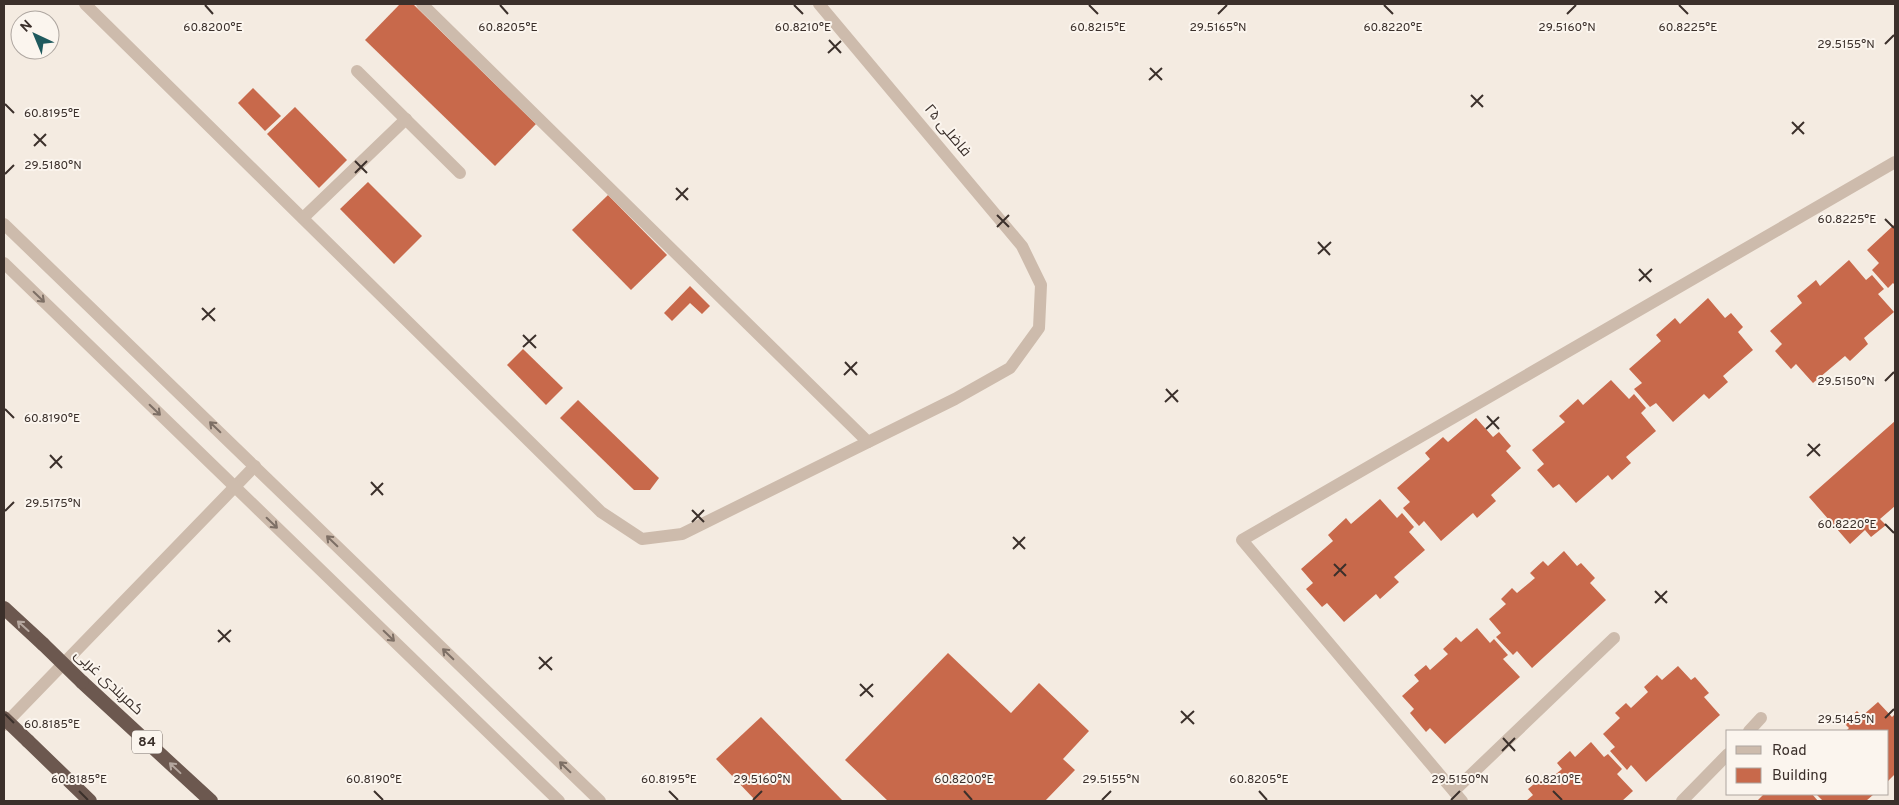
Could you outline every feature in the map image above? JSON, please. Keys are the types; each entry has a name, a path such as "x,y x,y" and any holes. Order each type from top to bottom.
{"highway":[{"name":"کمربندی غربی","path":"4,608 211,801"},
{"path":"4,718 90,801"}],"street":[{"path":"85,4 601,512 642,539 682,534 868,442 422,4"},
{"name":"فاضلی ۲۵","path":"819,4 1022,246 1041,285 1038,328 1010,368 955,399 868,442"},
{"path":"357,71 460,173"},
{"path":"303,218 406,120"},
{"path":"1614,638 1458,796 1242,540 1895,162"},
{"path":"4,224 600,801"},
{"path":"4,263 559,801"},
{"path":"4,725 255,466"},
{"path":"1750,730 1761,718"},
{"path":"1682,801 1726,756"}],"building":[{"path":"400,4 413,4 536,124 495,166 365,40"},
{"path":"253,88 281,116 265,131 238,103"},
{"path":"295,107 347,160 319,188 267,134"},
{"path":"368,182 422,236 394,264 340,209"},
{"path":"608,195 667,255 631,290 572,230"},
{"path":"1895,224 1895,285 1893,283 1888,288 1872,270 1879,263 1867,250"},
{"path":"1849,260 1866,280 1872,275 1884,289 1878,294 1894,312 1864,338 1868,344 1850,361 1845,356 1813,383 1796,364 1791,369 1775,351 1782,344 1770,331 1802,303 1797,296 1816,280 1820,286"},
{"path":"690,286 710,306 702,314 690,303 672,321 664,313"},
{"path":"1708,298 1725,318 1731,313 1743,327 1738,332 1753,350 1723,376 1728,382 1709,399 1704,394 1673,422 1656,403 1650,407 1634,389 1642,383 1629,369 1661,341 1656,335 1675,318 1680,324"},
{"path":"523,349 563,388 546,405 507,365"},
{"path":"1611,380 1629,399 1634,394 1646,408 1641,413 1656,431 1626,457 1631,463 1612,480 1608,475 1576,503 1559,484 1553,488 1537,470 1544,464 1532,450 1565,422 1559,416 1578,399 1583,405"},
{"path":"578,400 659,478 650,490 634,490 560,418"},
{"path":"1476,418 1493,437 1499,432 1511,446 1506,451 1521,468 1491,495 1496,501 1477,518 1473,513 1441,541 1424,521 1419,526 1403,508 1410,502 1397,488 1430,459 1425,453 1443,437 1448,442"},
{"path":"1895,421 1895,506 1880,519 1886,525 1871,537 1865,530 1850,544 1809,497"},
{"path":"1380,499 1397,518 1402,513 1414,527 1409,532 1425,550 1394,577 1399,582 1380,599 1376,594 1344,622 1327,603 1322,607 1306,589 1313,583 1301,569 1333,541 1328,535 1346,518 1351,524"},
{"path":"1564,551 1577,566 1581,563 1595,578 1590,583 1606,600 1532,668 1517,651 1513,655 1496,637 1501,633 1489,619 1506,604 1501,599 1512,588 1517,593 1535,578 1530,573 1543,561 1548,566"},
{"path":"1477,628 1490,643 1494,639 1508,655 1503,659 1520,677 1445,744 1430,728 1426,732 1410,713 1414,709 1402,696 1419,681 1414,675 1426,665 1430,670 1448,654 1443,649 1456,637 1461,642"},
{"path":"948,653 1011,713 1039,683 1089,731 1063,759 1075,770 1045,801 888,801 845,760"},
{"path":"1678,666 1691,680 1695,677 1709,693 1704,697 1720,715 1646,782 1631,765 1627,770 1610,751 1615,747 1603,734 1620,718 1615,713 1626,703 1631,708 1648,692 1644,687 1657,675 1662,680"},
{"path":"1878,702 1892,717 1895,714 1895,774 1889,780 1889,730 1847,730 1849,728 1844,723 1857,711 1862,716"},
{"path":"761,717 843,801 756,801 716,759"},
{"path":"1591,742 1604,757 1608,754 1622,769 1617,774 1633,791 1622,801 1526,801 1533,795 1528,789 1540,779 1544,784 1562,769 1557,763 1570,751 1575,757"},
{"path":"1763,795 1813,795 1818,801 1759,801"},
{"path":"1817,795 1873,795 1866,801 1823,801"}]}
